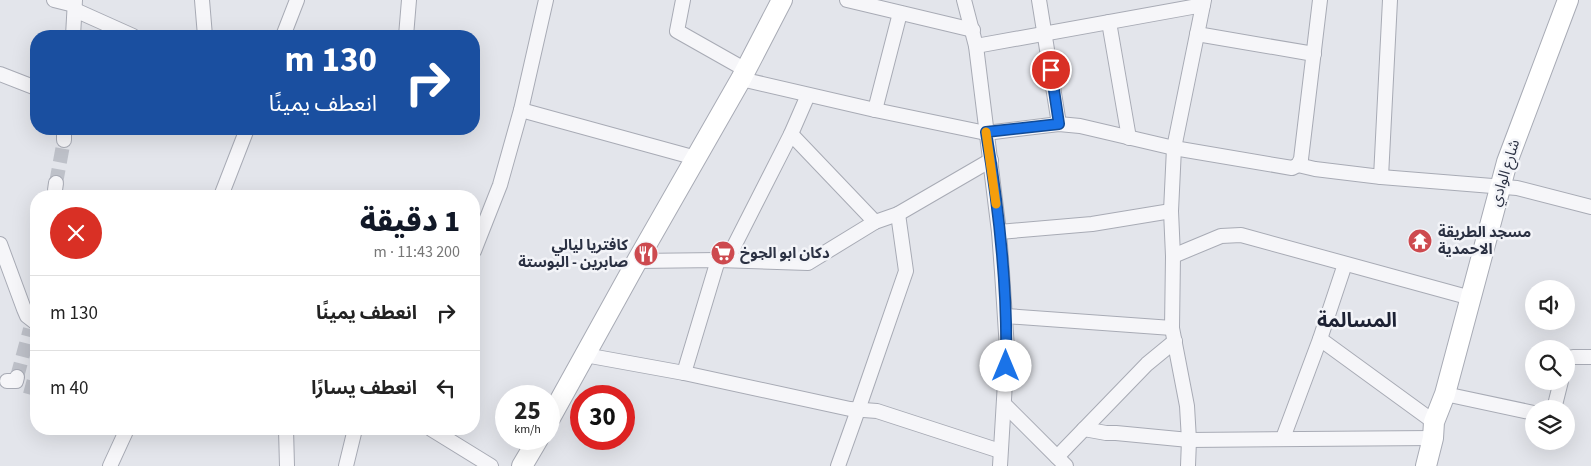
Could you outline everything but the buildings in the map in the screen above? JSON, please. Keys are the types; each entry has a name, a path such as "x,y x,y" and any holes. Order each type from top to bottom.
{"street":[{"path":"54,0 75,5 122,30"},
{"path":"202,0 205,30"},
{"path":"285,30 297,0"},
{"path":"407,30 410,0"},
{"path":"480,222 500,185 521,110 546,0"},
{"path":"683,0 677,31 744,74 808,95 986,132 1059,124 1080,126 1174,148 1290,168 1298,165 1301,159 1320,0"},
{"path":"560,400 637,260 744,74 782,0"},
{"path":"847,0 973,30"},
{"path":"964,0 976,46 991,160 1006,316 1004,404 1000,466"},
{"path":"1040,0 1059,124"},
{"path":"1381,177 1390,0"},
{"name":"شارع الوادي","path":"1426,466 1500,187 1520,126 1568,0"},
{"path":"976,46 1203,3 1174,148 1171,211 1174,335 1187,406 1188,466"},
{"path":"73,30 75,5"},
{"path":"875,110 900,13"},
{"path":"1109,22 1128,138"},
{"path":"1197,34 1314,54"},
{"path":"0,74 30,86"},
{"path":"684,373 722,260 791,134 808,95"},
{"path":"521,110 696,158"},
{"path":"791,134 875,222"},
{"path":"222,190 245,135"},
{"path":"637,260 808,263 875,222 898,214 991,160"},
{"path":"1298,165 1315,169 1381,177 1517,188 1591,208"},
{"path":"999,232 1092,224 1171,211"},
{"path":"838,466 906,271 898,214"},
{"path":"1173,256 1221,236 1230,234 1242,235 1471,298"},
{"path":"1,251 27,316 30,319"},
{"path":"1283,438 1320,339 1345,264"},
{"path":"1006,316 1174,335"},
{"path":"1004,404 1061,462 1084,429 1174,335"},
{"path":"1320,339 1434,430"},
{"path":"585,355 684,373 850,409 877,411 1000,452"},
{"path":"1575,357 1591,357"},
{"path":"1445,394 1525,411"},
{"path":"1084,429 1106,433 1189,440 1283,438 1434,430"},
{"path":"110,466 125,435"},
{"path":"286,435 287,466"},
{"path":"346,466 354,435"},
{"path":"441,435 491,466"},
{"path":"522,466 531,450"}],"tunnel":[{"path":"56,183 64,140"},
{"path":"17,377 30,329"},
{"path":"25,386 30,387"}],"slow traffic":[{"path":"986,132 996,204"}],"place":[{"name":"مسجد الطريقة الاحمدية","path":"1420,241"},
{"name":"دكان ابو الجوخ","path":"723,253"},
{"name":"كافتريا ليالي صابرين - البوستة","path":"646,254"}],"district":[{"name":"المسالمة","path":"1357,321"}],"route":[{"path":"1006,366 1006,316 999,232 986,132 1059,124 1051,70"}]}
